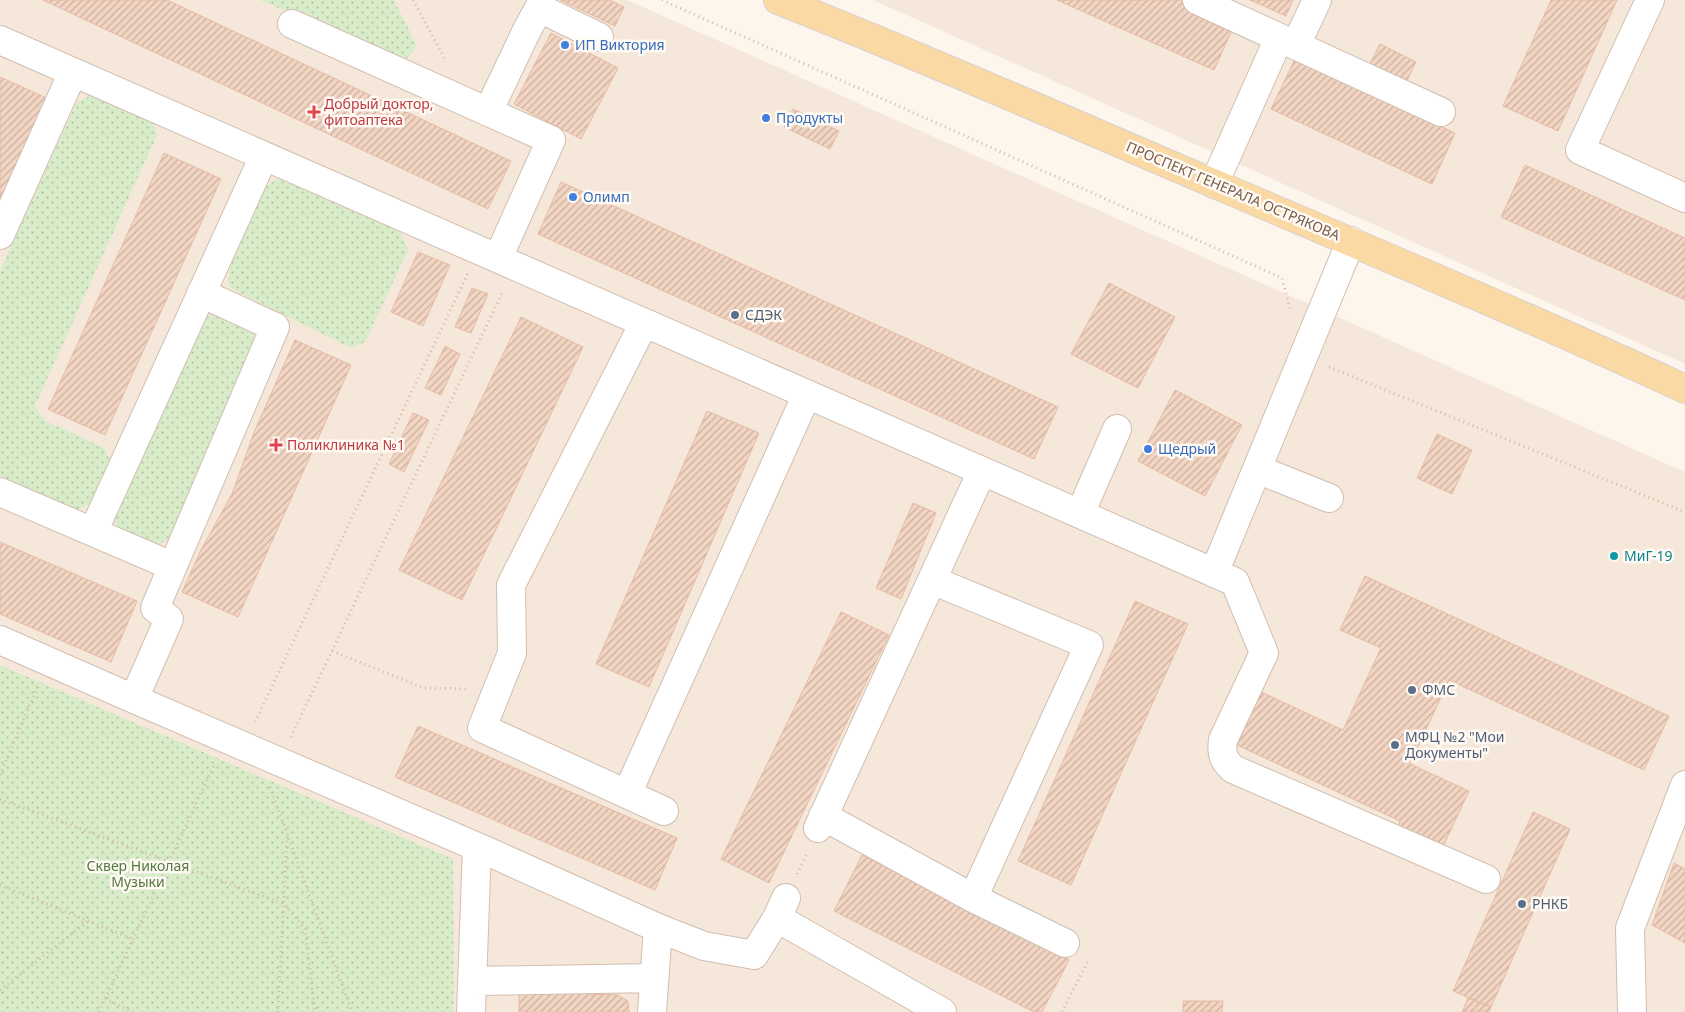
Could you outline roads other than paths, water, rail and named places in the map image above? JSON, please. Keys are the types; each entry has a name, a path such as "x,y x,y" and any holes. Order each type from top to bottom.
{"main road":[{"name":"ПРОСПЕКТ ГЕНЕРАЛА ОСТРЯКОВА","path":"778,0 867,35 1351,241 1595,347 1685,389"}],"lane":[{"path":"1197,0 1442,112"},
{"path":"1214,184 1288,42 1316,0"},
{"path":"1650,0 1580,150 1685,198"},
{"path":"478,108 539,8 599,37"},
{"path":"292,24 551,140 497,258"},
{"path":"0,40 1235,582 1264,653 1223,740 1222,753 1226,763 1242,773 1486,878"},
{"path":"0,234 73,72"},
{"path":"93,532 264,156"},
{"path":"1214,573 1351,241"},
{"path":"134,699 169,619 155,608 275,327 201,293"},
{"path":"644,323 512,585 512,654 482,728 664,811"},
{"path":"627,794 807,394"},
{"path":"1080,514 1117,429"},
{"path":"1257,469 1329,498"},
{"path":"982,471 821,822 1065,943"},
{"path":"0,492 172,566"},
{"path":"932,580 1089,645 973,898"},
{"path":"0,640 477,846 658,928 704,946 754,955 781,908 942,1012"},
{"path":"1632,1012 1630,928 1685,785"},
{"path":"471,1012 477,846"},
{"path":"652,1012 658,928"},
{"path":"472,981 654,978"}],"place":[{"name":"ИП Виктория","path":"565,45"},
{"name":"Добрый доктор, фитоаптека","path":"314,112"},
{"name":"Продукты","path":"766,118"},
{"name":"Олимп","path":"573,197"},
{"name":"СДЭК","path":"735,315"},
{"name":"Поликлиника №1","path":"276,445"},
{"name":"Щедрый","path":"1148,449"},
{"name":"МиГ-19","path":"1614,556"},
{"name":"ФМС","path":"1412,690"},
{"name":"МФЦ №2 \"Мои Документы\"","path":"1395,745"},
{"name":"РНКБ","path":"1522,904"}],"park label":[{"name":"Сквер Николая Музыки","path":"138,874"}]}
